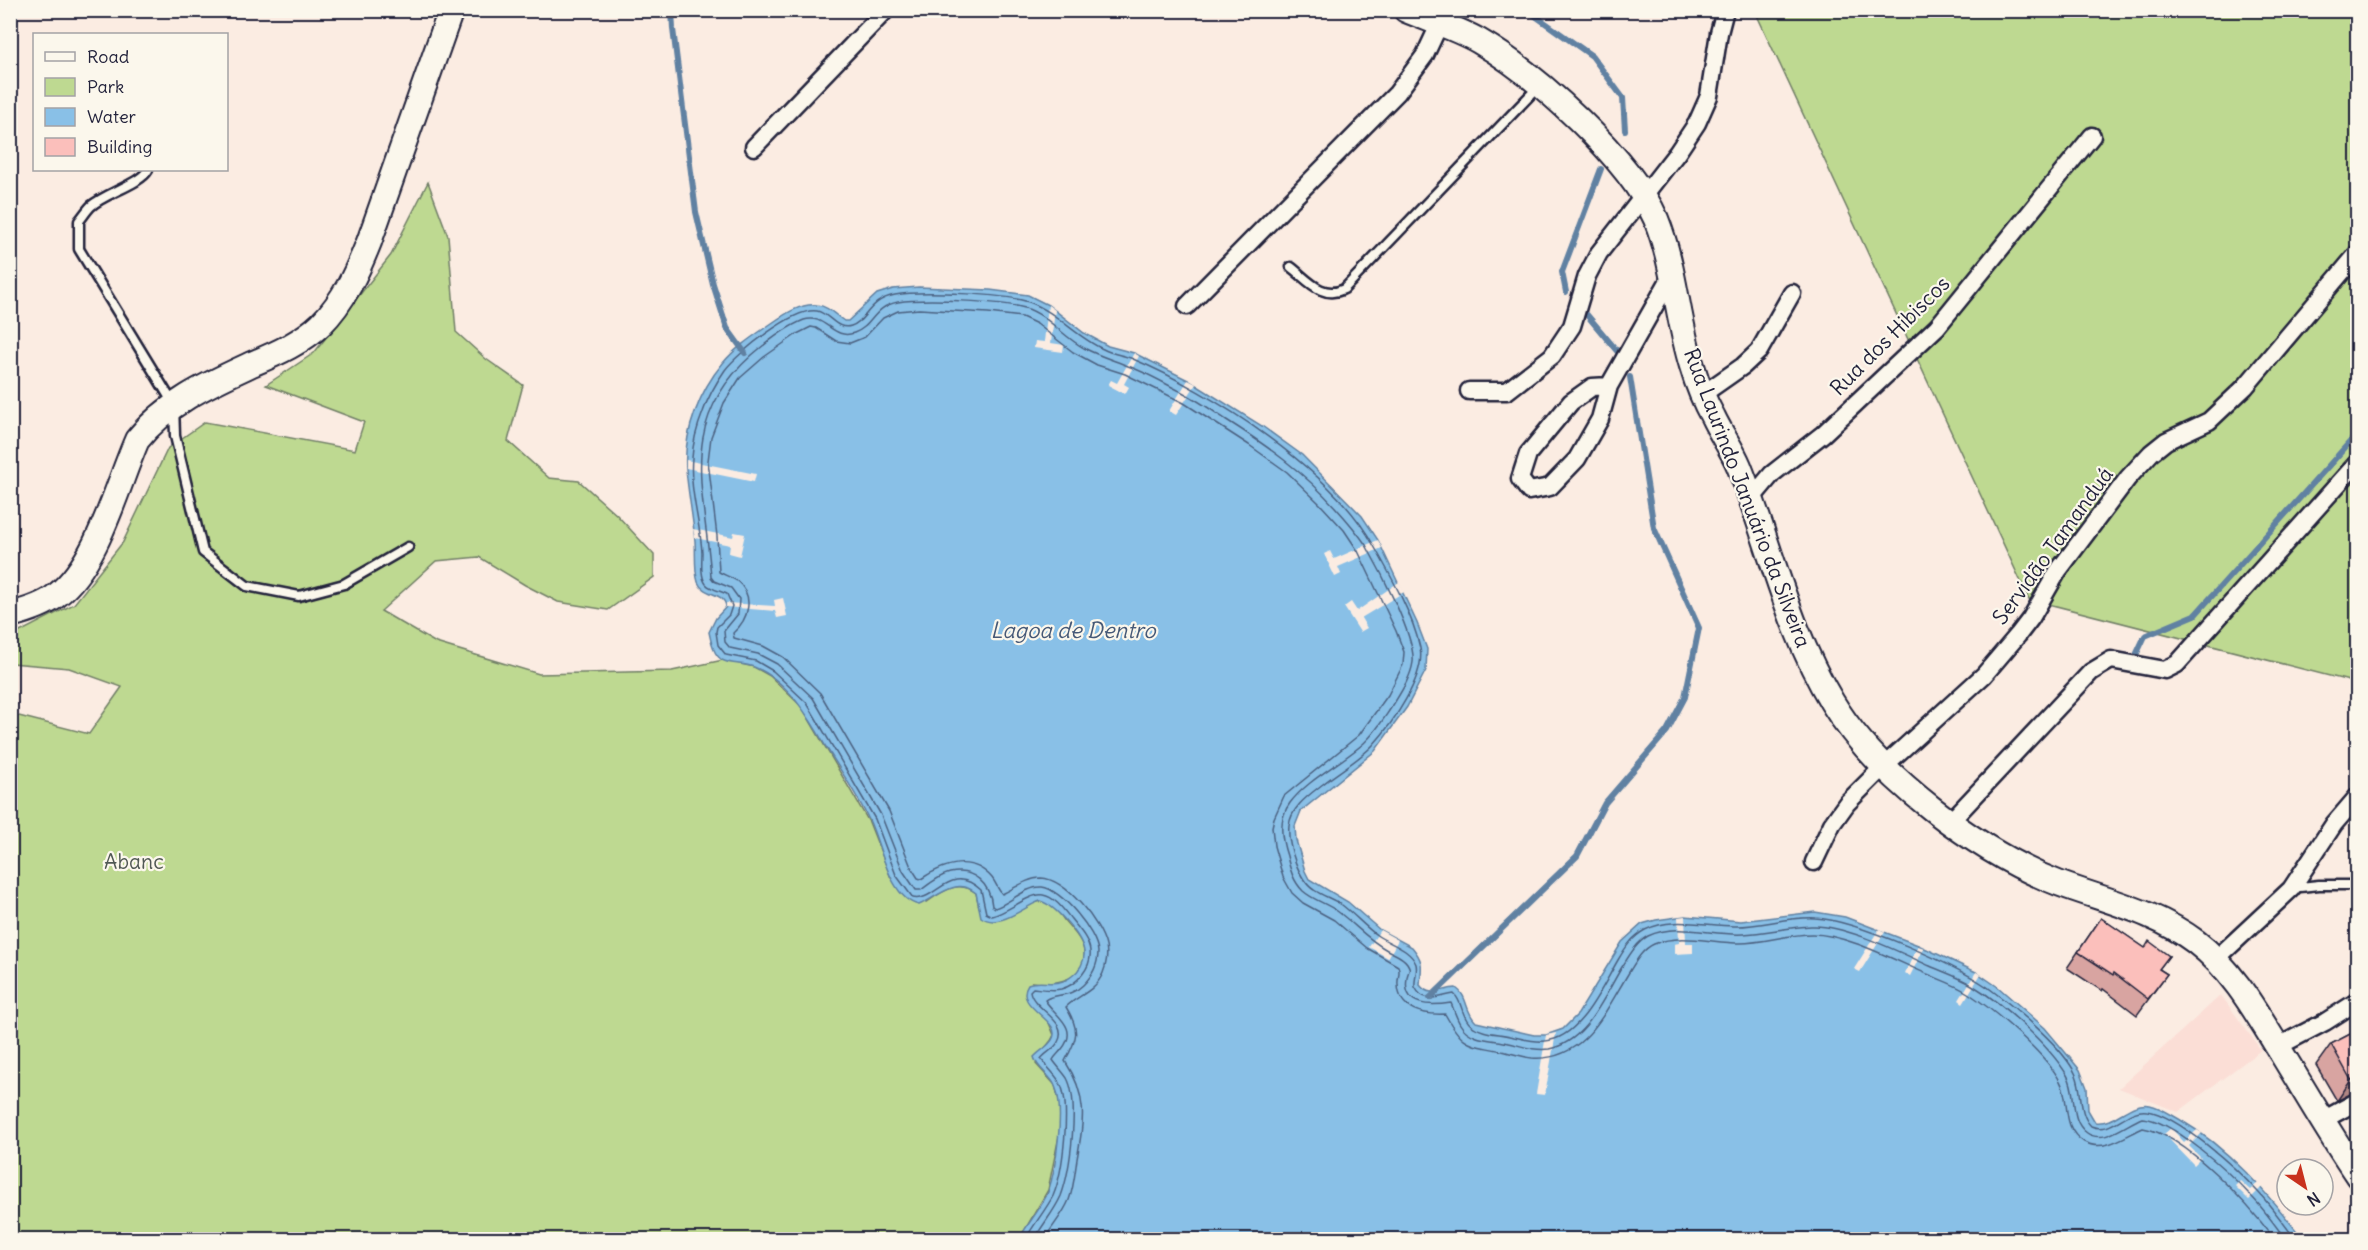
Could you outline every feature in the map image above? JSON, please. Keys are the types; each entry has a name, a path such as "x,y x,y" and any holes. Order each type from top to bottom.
{"main road":[{"path":"10,615 55,597 72,582 93,547 137,440 147,427 174,405 213,382 284,350 304,338 321,324 342,299 356,274 369,242 451,10"},
{"name":"Rua Laurindo Januário da Silveira","path":"1406,10 1477,40 1506,59 1582,123 1613,155 1644,194 1657,222 1672,275 1687,347 1702,394 1731,447 1818,678 1845,722 1885,765 1950,822 2005,859 2035,874 2161,919 2181,931 2216,959 2250,1002 2358,1176"}],"street":[{"path":"754,147 886,10"},
{"path":"1469,391 1507,391 1552,356 1572,326 1587,276 1599,254 1677,153 1697,123 1709,96 1725,10"},
{"path":"1187,306 1397,93 1425,55 1440,23"},
{"name":"Rua dos Hibiscos","path":"1751,499 1772,474 1824,434 1937,327 2092,136"},
{"name":"Servidão Tamanduá","path":"1814,862 1832,824 1847,803 1885,765 1984,675 2018,635 2031,618 2058,571 2128,478 2151,453 2166,441 2208,421 2226,407 2358,253"},
{"path":"1609,386 1592,387 1571,402 1528,454 1520,479 1529,491 1550,487 1577,459 1600,419 1609,386 1672,275"},
{"path":"1702,394 1743,366 1759,351 1792,293"},
{"path":"1950,822 2091,672 2111,660 2165,670 2177,664 2358,462"},
{"path":"2216,959 2291,889 2334,824 2358,796"},
{"path":"2277,1047 2325,1022 2358,1001"},
{"path":"2322,1120 2358,1101"}],"lane":[{"path":"1291,267 1323,293 1334,294 1344,289 1539,85"},
{"path":"147,171 144,176 91,206 79,221 79,249 174,405 175,436 203,552 247,586 299,596 344,584 408,548"},
{"path":"2291,889 2319,885 2358,885"}],"shaded area":[{"path":"2221,995 2261,1050 2178,1112 2119,1088"}],"green space":[{"path":"1755,11 2357,11 2357,683 2029,599"},
{"name":"Abanc","path":"428,182 448,236 456,332 486,359 523,385 508,441 549,478 579,481 617,515 654,555 654,577 608,610 558,602 479,557 436,561 381,611 436,643 539,674 672,671 723,660 754,667 770,676 802,707 869,822 891,878 927,902 951,888 963,887 976,893 979,907 1018,906 1040,901 1056,909 1081,943 1084,962 1075,975 1067,979 1050,983 1032,982 1054,1035 1040,1054 1036,1064 1055,1085 1060,1104 1060,1131 1048,1190 1019,1240 11,1240 11,714 89,734 122,687 69,668 11,663 12,636 74,604 123,542 168,448 205,422 355,450 364,422 266,385 314,353 391,255"}],"water":[{"name":"Lagoa de Dentro","path":"919,287 990,290 1028,295 1048,305 1084,333 1108,346 1134,353 1188,380 1262,426 1302,455 1362,516 1378,540 1417,623 1427,649 1426,670 1407,707 1375,751 1301,811 1295,826 1296,840 1309,879 1348,902 1380,930 1412,947 1421,961 1420,985 1424,989 1432,992 1456,988 1463,995 1470,1014 1476,1022 1534,1035 1546,1035 1563,1029 1578,1014 1622,942 1642,924 1685,916 1741,921 1815,912 1845,917 1918,945 1976,972 1998,987 2045,1028 2080,1070 2087,1088 2088,1110 2095,1122 2109,1120 2135,1106 2142,1105 2154,1106 2169,1113 2215,1144 2247,1173 2275,1204 2275,1217 2286,1217 2303,1239 1019,1239 1048,1192 1054,1169 1059,1124 1058,1096 1055,1086 1034,1057 1052,1040 1054,1033 1051,1026 1027,1000 1025,992 1028,984 1060,982 1075,974 1084,959 1079,938 1060,915 1040,901 1011,916 995,921 981,917 976,893 969,888 954,887 919,905 909,901 901,893 888,870 870,822 860,803 796,701 777,680 766,673 750,666 726,662 716,654 709,632 716,618 726,607 725,602 704,590 698,582 696,572 695,541 686,469 687,441 700,399 715,374 734,352 752,337 799,307 821,306 844,321 848,321 877,294 893,289"}],"pier":[{"path":"1048,305 1055,310 1051,343 1064,345 1063,352 1034,348 1035,341 1044,342"},
{"path":"1134,353 1139,356 1124,384 1129,387 1125,394 1108,385 1111,380 1117,383"},
{"path":"1188,380 1196,384 1176,415 1169,411"},
{"path":"686,460 756,474 754,482 686,468"},
{"path":"693,529 733,537 734,532 745,534 740,556 729,553 730,545 695,538"},
{"path":"1378,540 1382,548 1338,567 1341,574 1335,577 1324,554 1330,551 1334,559"},
{"path":"1399,582 1404,592 1361,618 1367,628 1360,632 1344,607 1351,602 1357,611"},
{"path":"783,598 787,616 777,618 775,611 726,607 726,603 775,606 774,600"},
{"path":"1685,916 1686,943 1693,943 1693,953 1674,954 1674,944 1679,943 1678,917"},
{"path":"1879,929 1885,932 1860,972 1854,969"},
{"path":"1380,930 1398,940 1388,958 1369,947"},
{"path":"1918,946 1924,948 1910,976 1905,973"},
{"path":"1976,972 1981,974 1963,1003 1959,1000"},
{"path":"1556,1033 1545,1095 1536,1094 1546,1035"},
{"path":"2171,1128 2184,1142 2197,1130 2202,1133 2189,1146 2201,1158 2194,1165 2164,1134"},
{"path":"2240,1181 2250,1190 2258,1183 2262,1187 2249,1200 2235,1186"}],"building":[{"path":"2101,918 2145,948 2149,941 2169,956 2159,969 2167,974 2148,999 2114,973 2113,975 2078,952"},
{"path":"2358,1030 2358,1076 2351,1080 2331,1044"}],"waterway":[{"path":"672,10 696,212 713,284 727,328 745,353"},
{"path":"1527,10 1592,56 1623,98 1625,130"},
{"path":"1566,292 1562,272 1601,169"},
{"path":"1587,315 1617,351"},
{"path":"1430,998 1577,856 1605,803 1667,731 1685,697 1699,628 1654,528 1630,377"},
{"path":"2137,653 2145,636 2195,615 2358,433"}]}
